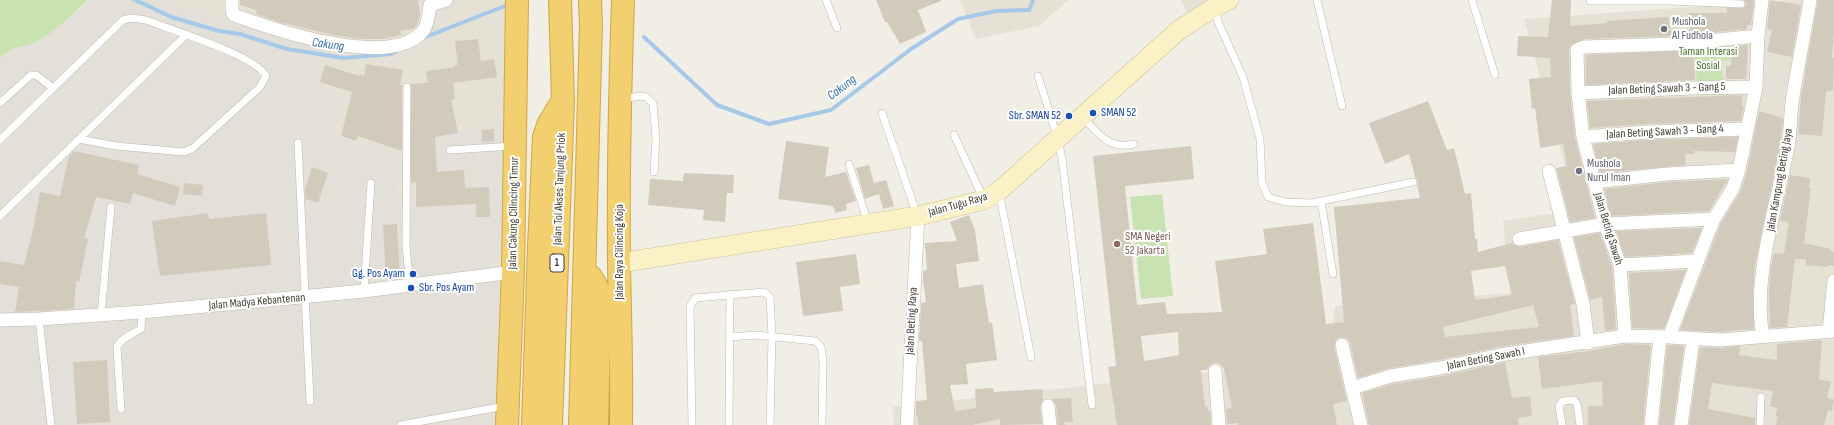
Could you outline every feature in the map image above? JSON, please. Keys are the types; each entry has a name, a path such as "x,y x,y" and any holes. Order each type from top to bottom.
{"highway":[{"name":"Jalan Tol Akses Tanjung Priok","path":"552,425 563,101 560,0"},
{"path":"580,425 585,268 590,0"},
{"name":"Jalan Raya Cilincing Koja","path":"621,425 622,363 619,263 623,0"},
{"name":"Jalan Cakung Cilincing Timur","path":"507,415 513,272 517,8"},
{"path":"533,425 544,137 548,125 563,101"},
{"path":"585,268 597,287 600,296 597,425"}],"main road":[{"name":"Jalan Tugu Raya","path":"619,263 869,225 918,216 991,196 1058,139 1179,30 1219,2"}],"street":[{"path":"232,0 232,11 234,15 298,36 356,47 391,47 412,41 424,30 430,2 446,0"},
{"path":"1651,425 1664,337 1698,261 1714,219 1733,188 1738,170 1756,87 1758,36 1762,0"},
{"name":"Jalan Kampung Beting Jaya","path":"1763,336 1760,324 1760,294 1774,205 1788,146 1793,96 1810,0"},
{"name":"Jalan Beting Sawah","path":"1625,336 1620,265 1605,224 1583,137 1578,92 1576,52 1578,48 1584,47 1676,44 1758,36"},
{"name":"Jalan Beting Sawah 3 - Gang 5","path":"1578,92 1756,87"},
{"name":"Jalan Beting Sawah 3 - Gang 4","path":"1583,137 1648,132 1747,129"},
{"path":"1549,170 1583,304 1588,342"},
{"path":"1594,182 1667,174 1738,170"},
{"name":"Jalan Beting Raya","path":"907,425 918,216"},
{"path":"1519,239 1605,224 1714,219"},
{"path":"1620,265 1698,261"},
{"name":"Jalan Madya Kebantenan","path":"0,320 142,312 306,297 410,286 513,272"},
{"path":"1831,331 1834,281"},
{"name":"Jalan Beting Sawah I","path":"1352,388 1391,376 1440,368 1500,355 1625,336 1720,340 1831,331"},
{"path":"1681,425 1693,340"},
{"path":"1342,345 1361,425"},
{"path":"1215,371 1219,425"},
{"path":"1048,406 1050,425"}],"lane":[{"path":"826,0 837,28"},
{"path":"1317,0 1342,106"},
{"path":"1472,0 1495,75"},
{"path":"1590,1 1670,1 1742,4"},
{"path":"1219,2 1218,22 1243,78 1260,139 1262,183 1268,197 1285,202 1312,203 1413,182"},
{"path":"0,140 123,20 132,18 146,20 237,54 263,70 266,76 260,87 193,148 184,152 116,146 79,139"},
{"path":"0,216 186,35"},
{"path":"0,103 31,75 36,75 53,88"},
{"path":"1038,76 1058,139 1092,406"},
{"path":"407,86 406,224 410,286"},
{"path":"621,100 639,96 647,97 653,104 656,138 654,172"},
{"path":"882,113 918,216"},
{"path":"1081,117 1105,140 1116,145 1125,146 1134,144"},
{"path":"954,135 991,196 1031,357"},
{"path":"298,143 310,401"},
{"path":"450,150 515,146"},
{"path":"849,164 869,225"},
{"path":"364,291 371,182"},
{"path":"1320,201 1332,274"},
{"path":"100,315 111,207"},
{"path":"692,425 690,307 695,298 764,292 770,297 772,336 770,425"},
{"path":"729,425 730,294"},
{"path":"121,408 117,347 124,339 142,330 142,312"},
{"path":"39,319 51,425"},
{"path":"730,337 756,335 815,341 821,347 824,362 822,425"},
{"path":"1760,425 1761,397"},
{"path":"1562,425 1559,406 1563,401 1574,400 1577,404 1580,425"},
{"path":"401,425 507,415"}],"shaded area":[{"path":"87,0 163,0 179,8 293,39 326,43 320,90 343,98 335,135 398,153 400,205 438,206 433,137 516,120 517,425 0,425 0,58 8,51 37,42 80,9"},
{"path":"163,0 420,0 424,25 466,0 517,0 516,120 438,207 400,205 398,153 335,135 343,98 320,90 293,39 179,8"},
{"path":"420,0 466,0 424,25"},
{"path":"960,0 1068,0 1039,26 976,39"},
{"path":"1181,0 1227,0 1190,20"},
{"path":"1787,0 1834,0 1834,425 894,425 893,407 1328,359 1335,306 1510,293 1503,221 1577,210 1524,19"}],"green space":[{"path":"0,0 87,0 63,23 42,39 13,49 0,58"},
{"name":"Taman Interasi Sosial","path":"1729,44 1731,61 1721,61 1723,80 1697,82 1694,47"},
{"path":"1162,194 1173,296 1141,299 1130,197"}],"building":[{"path":"240,0 418,0 420,16 417,25 413,29 400,31 401,35 384,39 360,39 333,35 279,22 256,14 257,10 240,5"},
{"path":"876,0 941,1 918,10 926,32 900,44 887,22 885,22"},
{"path":"1552,0 1571,0 1570,26 1607,23 1607,21 1668,17 1670,31 1690,30 1689,13 1727,13 1727,8 1744,8 1746,4 1744,0 1754,0 1751,25 1747,25 1747,29 1675,36 1584,39 1571,45 1569,50 1570,93 1575,138 1595,218 1570,222 1556,168 1567,166 1563,144 1540,148 1535,108 1532,109 1529,79 1551,77 1550,58 1517,56 1518,36 1548,37"},
{"path":"1770,0 1801,5 1792,57 1767,52 1772,30 1767,29"},
{"path":"1818,0 1834,0 1832,58 1834,58 1833,91 1826,92 1822,136 1798,134 1801,97"},
{"path":"478,39 481,61 494,59 497,77 453,83 455,99 451,100 458,133 435,137 437,172 464,170 465,188 489,187 490,217 476,217 476,204 416,207 416,182 411,183 411,84 428,83 426,71 455,67 455,65 458,65 455,41"},
{"path":"1748,45 1746,79 1726,79 1726,66 1731,66 1732,47"},
{"path":"1693,50 1695,80 1586,85 1586,55"},
{"path":"366,64 403,70 400,85 402,85 402,151 358,136 356,141 341,136 352,92 320,82 325,65 359,76 360,74 364,76"},
{"path":"1742,95 1742,106 1744,106 1741,121 1648,124 1590,128 1587,101"},
{"path":"1428,101 1447,150 1454,148 1465,194 1471,193 1475,239 1477,239 1478,252 1512,243 1513,245 1520,247 1558,240 1575,304 1570,305 1574,336 1499,347 1439,360 1390,368 1358,378 1350,343 1348,339 1341,337 1336,339 1334,346 1347,401 1333,404 1337,425 1227,424 1226,409 1232,408 1224,369 1219,364 1215,363 1210,365 1207,370 1201,370 1205,407 1207,407 1208,411 1210,411 1211,425 1117,425 1108,367 1116,366 1093,156 1191,146 1194,179 1125,186 1137,305 1165,302 1167,314 1222,312 1215,261 1267,254 1263,229 1313,223 1326,324 1344,322 1334,207 1420,198 1417,185 1418,181 1415,177 1409,154 1385,164 1369,123","holes":["1505,266 1512,295 1475,300 1471,271","1533,305 1539,327 1445,337 1443,327","1178,332 1179,355 1144,361 1141,336"]},
{"path":"1759,111 1783,118 1780,146 1755,265 1753,290 1754,329 1720,332 1680,330 1721,223 1741,191 1747,172"},
{"path":"494,129 494,141 482,142 482,130"},
{"path":"1738,137 1735,152 1694,151 1694,154 1685,154 1686,165 1600,173 1593,144 1648,140"},
{"path":"786,141 829,147 825,177 846,172 856,201 846,204 847,210 835,213 833,206 778,199"},
{"path":"74,151 139,165 137,174 180,187 175,206 133,193 130,204 96,197 84,238 88,239 79,282 76,281 74,309 15,312 19,287 0,284 0,261 24,265 34,225 40,192 60,196 69,156"},
{"path":"869,165 874,183 886,180 894,206 883,209 879,194 865,199 856,168"},
{"path":"312,167 328,173 318,203 306,199 305,189"},
{"path":"684,173 734,175 733,193 727,193 725,222 703,220 704,210 648,205 650,179 683,181"},
{"path":"1790,175 1810,178 1809,188 1811,188 1804,243 1831,249 1830,251 1834,252 1834,266 1828,265 1827,267 1806,265 1806,259 1795,259 1787,327 1770,328 1769,291 1771,267 1774,253 1784,254 1789,222 1780,221"},
{"path":"1728,179 1709,211 1611,216 1604,189 1668,182"},
{"path":"184,183 203,185 202,196 183,194"},
{"path":"208,213 209,219 266,213 271,265 160,276 152,221"},
{"path":"969,215 975,230 979,261 956,264 959,288 983,284 989,323 992,322 997,360 966,364 968,384 950,385 955,411 976,408 975,389 993,388 994,392 1042,389 1043,400 1040,407 1042,424 1000,425 1000,419 972,425 919,425 917,414 916,415 916,401 927,400 922,341 919,341 921,303 926,302 923,280 923,271 927,270 925,243 957,241 950,222"},
{"path":"397,224 400,278 386,280 383,225"},
{"path":"1702,228 1692,253 1625,257 1616,231"},
{"path":"1600,233 1612,267 1616,329 1605,331 1602,297 1590,300 1574,237"},
{"path":"856,254 860,284 840,287 843,311 803,316 796,262"},
{"path":"1686,270 1664,329 1632,328 1629,273"},
{"path":"1822,340 1819,379 1831,382 1827,397 1834,400 1832,411 1828,410 1824,425 1776,425 1778,417 1775,416 1778,408 1770,406 1773,391 1712,383 1708,409 1755,418 1755,425 1689,425 1700,347 1720,348 1740,346 1739,355 1775,360 1777,359 1777,344"},
{"path":"1626,344 1651,345 1643,425 1588,425 1588,406 1603,406 1602,381 1542,389 1538,357 1589,351"},
{"path":"1667,345 1684,346 1673,425 1659,425"},
{"path":"107,360 110,422 77,424 73,362"},
{"path":"1505,362 1512,398 1530,396 1532,416 1518,418 1519,425 1369,425 1362,393 1393,384 1442,376"},
{"path":"1071,398 1073,422 1064,422 1065,425 1058,425 1056,405 1052,399"}],"waterway":[{"name":"Cakung","path":"134,0 171,17 219,31 240,34 287,49 344,58 391,54 399,50"},
{"name":"Cakung","path":"644,37 717,105 769,124 831,110 911,49 958,19 996,11 1029,10 1033,0"},
{"name":"Cakung","path":"423,38 510,4"}],"place":[{"name":"Mushola Al Fudhola","path":"1664,29"},
{"name":"SMAN 52","path":"1093,113"},
{"name":"Sbr. SMAN 52","path":"1069,116"},
{"name":"Mushola Nurul Iman","path":"1579,171"},
{"name":"SMA Negeri 52 Jakarta","path":"1117,244"},
{"name":"Gg. Pos Ayam","path":"413,274"},
{"name":"Sbr. Pos Ayam","path":"411,288"}]}
